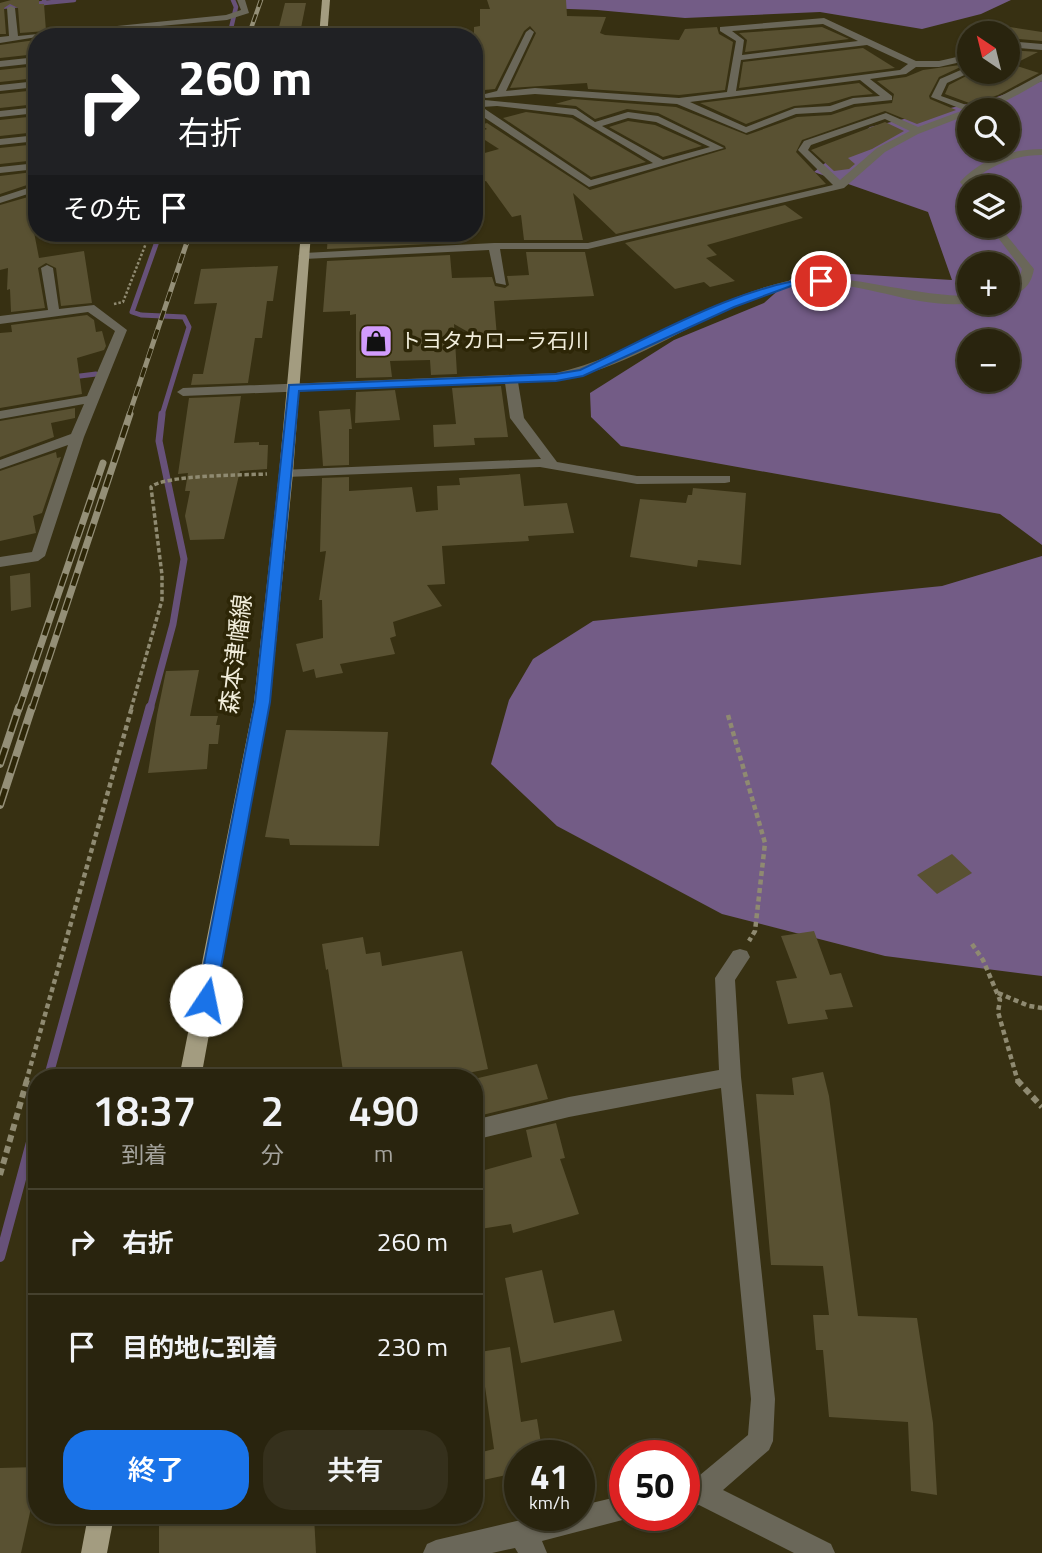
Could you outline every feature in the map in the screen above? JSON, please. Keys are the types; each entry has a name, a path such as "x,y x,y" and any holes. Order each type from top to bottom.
{"main road":[{"path":"324,28 326,0"},
{"name":"森本津幡線","path":"192,1069 262,702 286,473 305,242"},
{"path":"94,1553 99,1524"}],"street":[{"path":"125,28 232,16 246,11 241,0"},
{"path":"11,8 14,38"},
{"path":"731,93 740,40 723,29 824,21 914,64 957,61"},
{"path":"501,92 530,32"},
{"path":"0,40 28,37"},
{"path":"737,58 869,42"},
{"path":"1020,45 1042,47"},
{"path":"0,64 28,61"},
{"path":"483,98 501,92 535,90 679,102 903,72 914,64"},
{"path":"957,75 943,81 936,97 957,105"},
{"path":"679,102 746,130 795,111 831,109 853,101 889,98 862,77"},
{"path":"1004,98 1042,77"},
{"path":"0,88 28,85"},
{"path":"483,102 576,113 662,164"},
{"path":"0,114 28,111"},
{"path":"483,113 589,184 719,148 658,119 628,115 594,125"},
{"path":"840,186 803,150 807,143 886,116 918,131"},
{"path":"304,256 494,246 588,246 840,186 881,150 918,131 957,116"},
{"path":"0,142 28,139"},
{"path":"973,175 1017,154 1042,152"},
{"path":"0,170 28,167"},
{"path":"0,202 28,191"},
{"path":"0,202 28,200"},
{"path":"1003,238 1015,252"},
{"path":"494,246 502,284"},
{"path":"1020,259 1028,269 1026,282 1020,287"},
{"path":"47,268 54,313"},
{"path":"183,392 556,377 583,373 730,305 789,283 821,281 856,284 957,301"},
{"path":"0,318 92,310 121,330 77,436 38,556 0,562"},
{"path":"511,379 517,418 552,465"},
{"path":"0,415 92,399"},
{"path":"0,466 77,436"},
{"path":"286,473 540,463 637,480 725,479"},
{"path":"700,1488 760,1441 764,1399 730,1077 725,978 740,957"},
{"path":"483,1128 569,1107 730,1077"},
{"path":"700,1498 822,1553"},
{"path":"436,1553 527,1543 609,1514"}],"path":[{"path":"92,310 124,302 147,242"},
{"path":"30,1069 162,600 162,575 151,487 155,483 181,479 286,473"},
{"path":"728,715 765,843 755,931 740,957"},
{"path":"972,944 983,960 1000,1000 998,1012 1018,1082 1042,1107"},
{"path":"997,992 1029,1006 1042,1007"},
{"path":"0,1175 28,1076"}],"shaded area":[{"path":"534,0 1011,0 981,14 922,29 820,12 685,18 541,8"},
{"path":"1042,81 1042,545 1000,514 621,446 591,417 590,393 674,340 764,303 800,271 952,280 928,212 814,172 870,127 957,106 957,161 1020,161 1020,98 993,98"},
{"path":"1042,556 1042,976 885,956 722,914 557,826 491,764 509,700 533,659 593,621 942,586"}],"building":[{"path":"11,0 39,0 39,4 44,4 46,28 28,28 28,32 20,33 18,8 10,4 4,8 6,34 0,34 0,3"},
{"path":"487,0 566,0 567,16 606,17 600,33 605,35 679,40 685,29 717,27 719,34 733,42 725,90 679,95 588,89 587,83 510,88 536,33 530,26 524,31 495,89 483,90 483,28 474,27 480,26 480,9 490,9"},
{"path":"285,3 306,3 301,28 279,27"},
{"path":"822,27 849,39 745,52 747,40 739,33"},
{"path":"1020,29 1042,32 1042,41 1020,39"},
{"path":"28,41 28,55 0,58 0,45"},
{"path":"863,48 895,68 739,88 743,62"},
{"path":"1020,51 1038,52 1020,61"},
{"path":"957,65 957,69 939,77 929,96 930,99 956,110 917,124 885,111 802,140 796,152 826,184 616,234 573,193 583,240 524,240 521,215 512,217 486,181 483,182 483,153 499,149 483,139 483,130 487,129 483,124 487,123 590,190 726,149 725,146 658,113 627,109 595,119 576,106 555,104 573,99 676,107 747,135 797,117 831,115 855,107 892,103 894,94 877,81 906,77 923,70"},
{"path":"28,67 28,79 0,82 0,70"},
{"path":"1020,67 1039,73 1020,83"},
{"path":"957,81 957,84 1018,84 989,98 957,98 945,94 949,85"},
{"path":"859,83 873,94 852,96 829,103 794,106 746,124 700,103"},
{"path":"28,91 28,105 0,108 0,94"},
{"path":"526,112 572,118 646,162 591,177 503,118"},
{"path":"28,117 28,133 0,136 0,120"},
{"path":"628,121 655,125 702,146 663,157 609,127"},
{"path":"885,122 904,131 872,149 848,158 855,164 849,169 834,171 811,150"},
{"path":"28,145 28,161 0,164 0,148"},
{"path":"28,173 28,185 0,194 0,176"},
{"path":"28,197 28,242 36,242 39,258 84,251 92,303 61,306 56,268 46,263 38,268 45,308 11,312 10,289 7,290 8,268 0,270 0,205"},
{"path":"785,205 803,218 707,245 717,255 706,258 735,281 710,287 704,282 675,289 625,243"},
{"path":"327,242 449,242 449,243 327,249"},
{"path":"526,252 585,252 594,296 494,301 498,349 454,324 457,374 431,375 430,360 390,361 392,377 356,378 356,314 350,315 350,311 323,312 327,261 450,255 452,278 492,277 495,286 505,288 509,285 507,276 529,275"},
{"path":"278,266 273,301 267,301 262,338 255,338 248,383 191,385 193,374 203,374 217,303 194,304 201,269"},
{"path":"87,315 94,320 96,332 102,331 106,346 104,350 77,358 82,394 0,408 0,333 12,332 11,325"},
{"path":"501,386 508,437 474,438 475,445 434,447 433,425 456,424 452,388"},
{"path":"395,390 400,420 355,423 356,392"},
{"path":"241,396 234,443 259,442 259,445 268,445 267,469 240,471 224,539 190,540 185,516 190,491 185,491 188,473 178,474 189,398"},
{"path":"75,408 75,418 51,423 54,437 0,457 0,421"},
{"path":"350,409 352,429 349,429 349,465 323,466 319,411"},
{"path":"56,452 57,458 61,457 42,513 33,516 36,533 0,541 0,471"},
{"path":"520,474 524,506 567,503 574,533 528,536 529,541 442,546 445,584 427,585 442,606 393,622 396,636 390,638 395,654 340,664 343,673 316,678 314,669 303,672 296,644 323,638 322,600 319,600 326,551 320,552 322,478 349,477 349,491 412,487 416,512 438,510 437,486 460,485 459,478"},
{"path":"693,488 746,493 741,565 698,560 697,567 630,557 640,499 686,503"},
{"path":"30,573 31,607 11,611 10,576"},
{"path":"199,670 190,716 218,716 216,725 220,725 218,744 209,744 207,769 148,773 166,671"},
{"path":"286,730 388,732 379,846 290,845 289,839 265,837"},
{"path":"952,854 972,873 937,894 917,875"},
{"path":"814,931 830,975 841,973 853,1007 825,1010 828,1019 788,1024 776,981 797,978 781,936"},
{"path":"363,937 366,954 380,952 382,966 462,951 488,1069 343,1069 322,944"},
{"path":"537,1064 548,1099 483,1115 483,1077"},
{"path":"823,1072 829,1096 858,1316 917,1318 933,1423 937,1495 911,1491 908,1422 829,1417 823,1350 816,1350 813,1315 829,1315 823,1266 771,1265 756,1094 794,1095 792,1078"},
{"path":"556,1123 565,1158 560,1159 579,1214 513,1233 511,1224 483,1229 483,1171 532,1157 526,1130"},
{"path":"542,1270 554,1323 614,1310 622,1341 521,1363 505,1278"},
{"path":"510,1347 521,1422 537,1419 540,1440 504,1440 504,1475 483,1480 483,1452 494,1449 483,1373 483,1352"},
{"path":"28,1467 28,1522 21,1553 0,1553 0,1468"},
{"path":"159,1524 314,1524 316,1553 159,1553"}],"waterway":[{"path":"44,3 74,0"},
{"path":"231,28 236,7 233,0"},
{"path":"0,7 44,3"},
{"path":"157,242 132,312 141,315 184,317 189,327 162,415"},
{"path":"72,377 96,374"},
{"path":"150,709 173,624 184,559 159,441 162,414"},
{"path":"50,1069 150,707"},
{"path":"0,1257 28,1153"}],"railway":[{"path":"251,28 261,0"},
{"path":"129,415 187,242"},
{"path":"32,709 130,414"},
{"path":"19,709 103,463"},
{"path":"0,764 19,707"},
{"path":"0,805 32,707"}],"place":[{"name":"トヨタカローラ石川","path":"376,341"}],"route":[{"path":"206,1000 262,702 293,388 556,377 583,373 730,305 789,283 821,281"}]}
